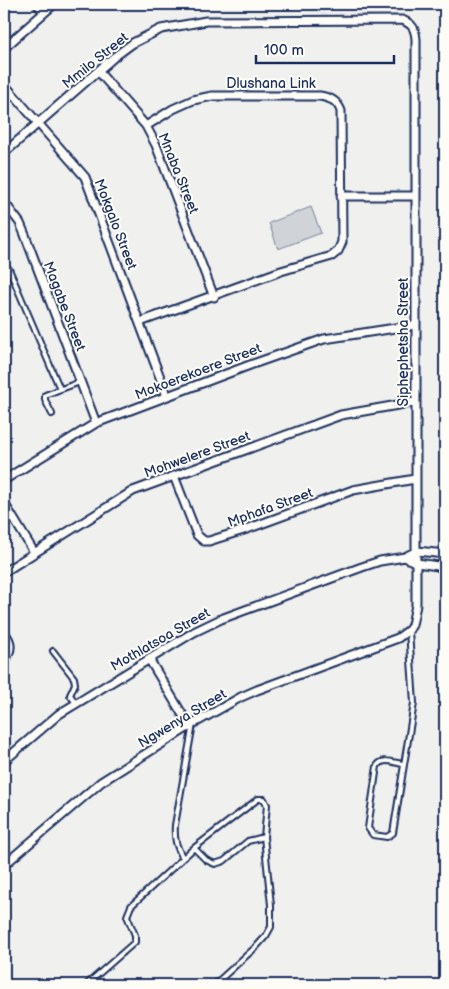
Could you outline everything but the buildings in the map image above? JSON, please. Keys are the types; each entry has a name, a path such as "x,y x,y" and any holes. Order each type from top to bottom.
{"street":[{"path":"37,4 44,12"},
{"path":"4,48 54,4"},
{"name":"Mmilo Street","path":"4,153 133,43 161,29 206,21 402,20 415,29 416,39"},
{"name":"Siphephetsha Street","path":"408,630 415,615 417,563 415,479 416,39"},
{"name":"Mnaba Street","path":"98,71 146,126 156,145 214,297"},
{"name":"Mokgalo Street","path":"4,84 85,177 166,396"},
{"name":"Dlushana Link","path":"140,322 214,297 280,271 336,254 342,242 341,111 337,103 327,97 212,96 193,100 173,109 146,126"},
{"path":"341,196 416,196"},
{"name":"Magabe Street","path":"4,202 20,223 25,235 96,423"},
{"name":"Mokoerekoere Street","path":"4,480 96,423 166,396 311,342 345,334 415,325"},
{"name":"Mohwelere Street","path":"4,572 133,491 341,415 415,402"},
{"name":"Mphafa Street","path":"174,476 196,535 204,541 229,536 353,490 415,479"},
{"path":"4,503 34,552"},
{"path":"417,551 445,554"},
{"name":"Mothlatsoa Street","path":"4,761 40,729 76,704 194,632 221,619 362,566 405,557 417,551"},
{"path":"405,557 417,563 444,568"},
{"name":"Ngwenya Street","path":"4,865 101,782 192,725 241,697 398,638 408,630"},
{"path":"4,633 8,637 10,646 9,654 4,662"},
{"path":"149,659 192,725"}],"lane":[{"path":"4,265 9,269 60,389"},
{"path":"52,414 45,397 47,394 80,382"},
{"path":"403,764 383,761 377,766 368,828 369,832 373,835 387,837 393,833 414,703 408,630"},
{"path":"53,651 74,678 75,684 70,695 76,704"},
{"path":"183,858 176,847 174,837 192,725"},
{"path":"86,985 135,942 135,935 127,916 129,909 194,848 258,798 264,799 267,805 264,838 271,904 270,927 266,936 257,946 214,985"},
{"path":"194,848 206,860 215,864 224,861 248,841 264,838"}],"shaded area":[{"path":"311,207 321,233 278,249 269,223"}]}
